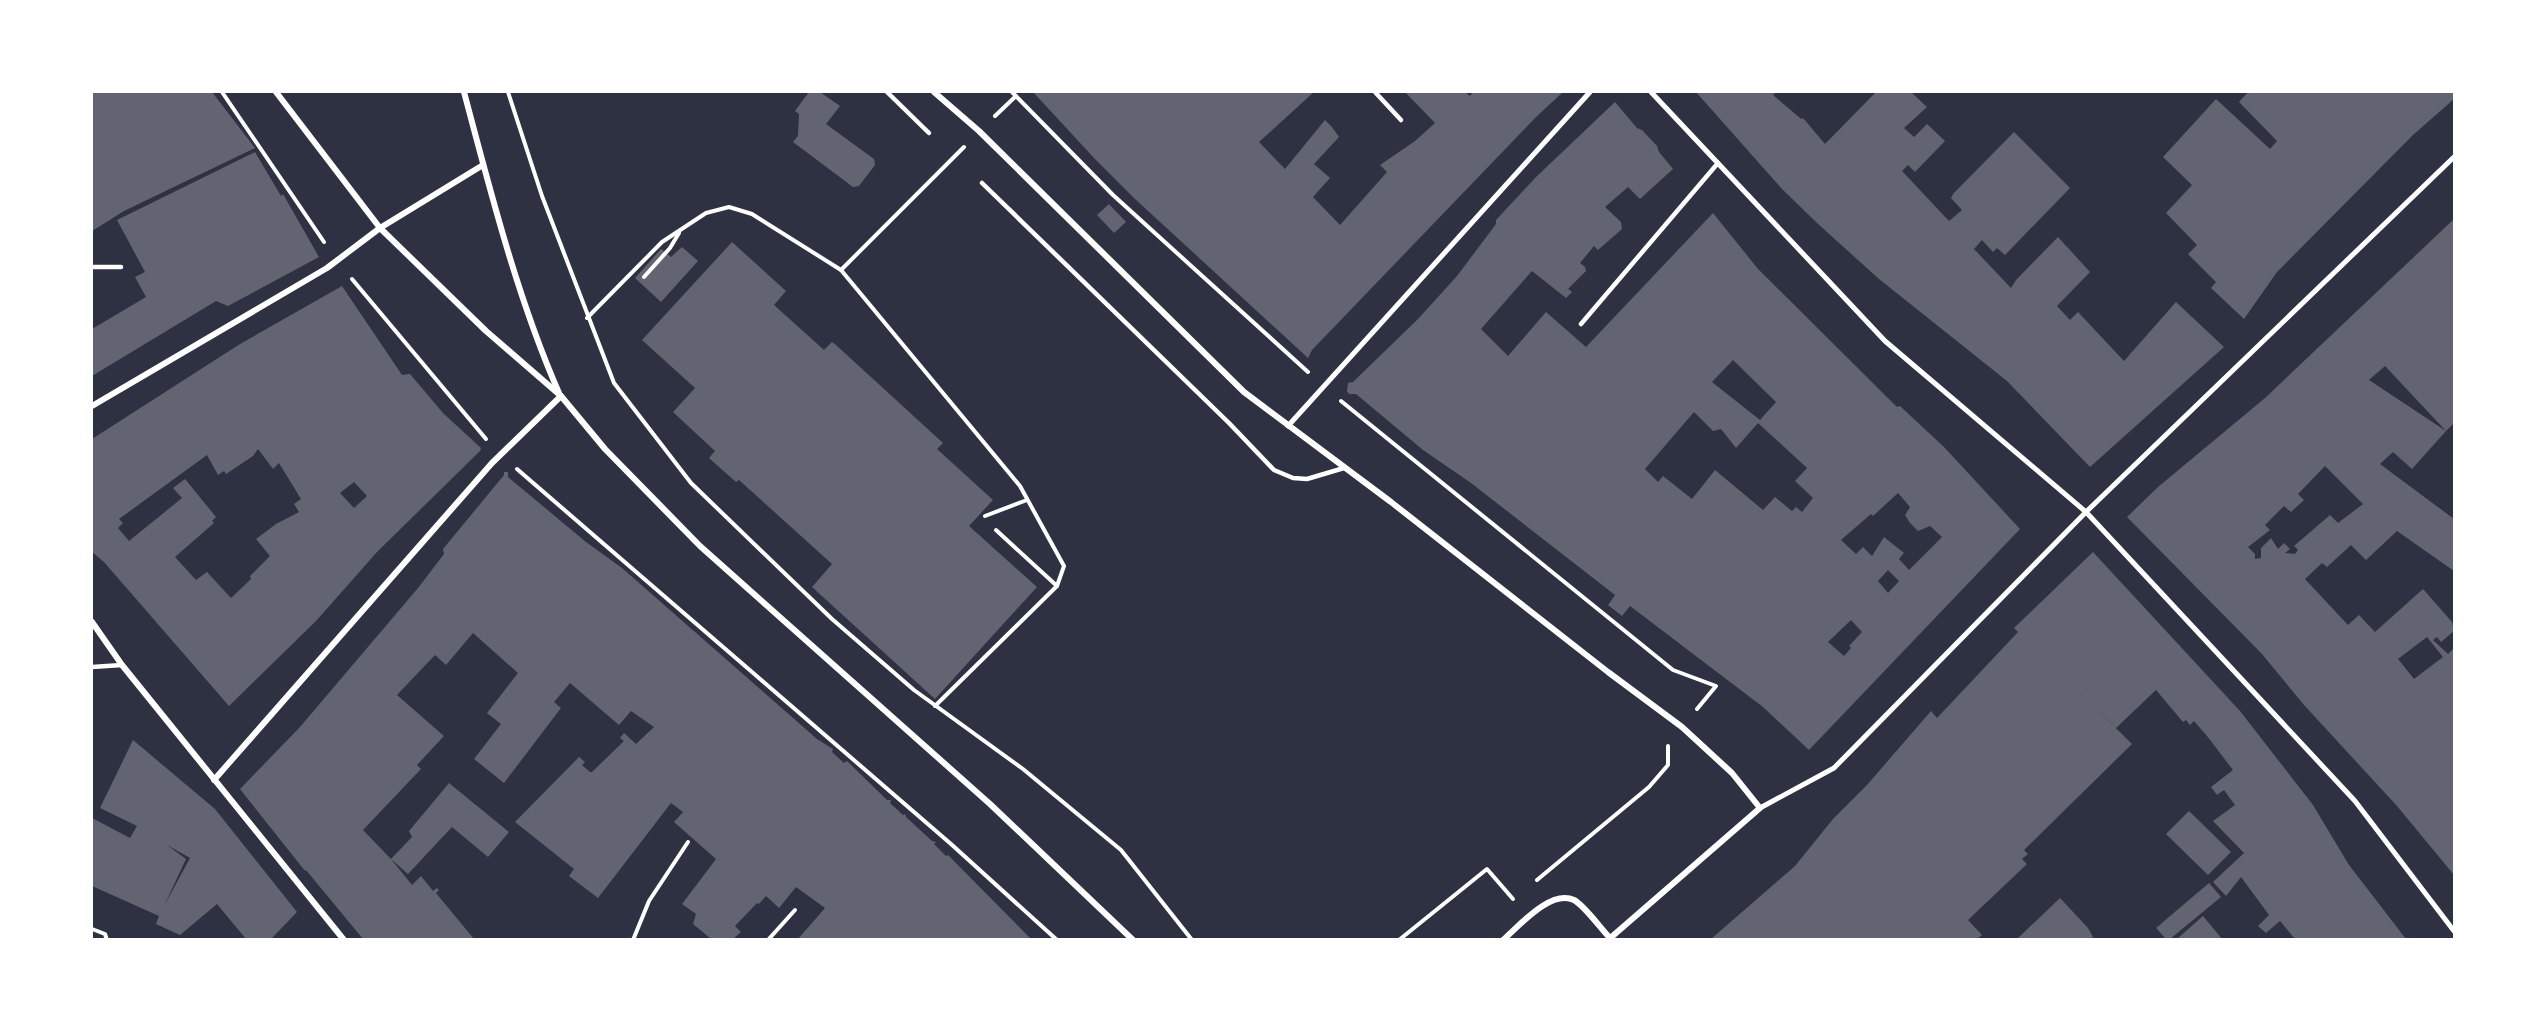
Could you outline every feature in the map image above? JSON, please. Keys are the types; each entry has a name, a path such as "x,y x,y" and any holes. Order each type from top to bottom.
{"street":[{"path":"276,92 380,228 486,331 561,396 604,449 700,546 990,804 1133,939"},
{"path":"464,92 483,165 541,352 561,396"},
{"path":"934,92 979,131 1244,392 1391,502 1682,727 1732,773 1760,808"},
{"path":"1288,426 1590,92"},
{"path":"1651,92 1885,341 2086,512 2355,801 2454,932"},
{"path":"1503,939 1550,900 1562,897 1575,901 1609,939 1760,808 1834,768 2086,512 2454,157"},
{"path":"92,405 327,268 380,228 483,165"},
{"path":"214,780 500,455 561,396"},
{"path":"92,622 122,665 344,939"}],"lane":[{"path":"886,92 929,133"},
{"path":"1375,92 1401,120"},
{"path":"1581,324 1718,163"},
{"path":"982,183 1229,423 1274,470 1293,478 1307,479 1344,468"},
{"path":"92,267 121,267"},
{"path":"92,667 122,665"}],"path":[{"path":"222,92 337,260 433,378 500,455 951,844 1057,939"},
{"path":"508,92 542,196 587,318 614,383 691,483 832,619 935,706 1023,769 1121,850 1192,939"},
{"path":"1012,92 1113,195 1323,386 1673,670 1716,686 1668,745 1668,765 1649,787 1532,884"},
{"path":"841,270 1016,96"},
{"path":"587,318 662,242 706,213 729,207 752,214 841,270 1020,486 1064,566 1057,586 935,706"},
{"path":"644,277 670,248 680,231"},
{"path":"985,516 1027,500"},
{"path":"996,530 1057,586"},
{"path":"633,939 649,901 688,842"},
{"path":"1400,939 1487,869 1513,899 1522,892"},
{"path":"768,939 795,910"},
{"path":"92,929 105,934 107,939"}],"building":[{"path":"92,92 212,92 255,148 124,211 92,231"},
{"path":"809,92 820,92 840,106 826,124 874,159 875,165 859,186 853,187 793,142 798,136 799,114 795,111"},
{"path":"1033,92 1314,92 1259,142 1285,169 1325,120 1332,127 1339,137 1314,164 1330,178 1313,197 1340,225 1387,172 1380,165 1415,141 1435,123 1405,92 1465,92 1470,96 1473,92 1563,92 1536,117 1312,350 1308,358 1135,199"},
{"path":"1696,92 1776,92 1773,95 1801,119 1803,118 1825,144 1876,92 1911,92 1927,107 1904,128 1914,137 1927,124 1945,141 1915,172 1908,165 1902,171 1949,221 1962,210 1951,198 1953,194 2014,132 2070,188 2005,255 1997,248 1993,252 1982,240 1974,249 2011,288 2058,237 2090,272 2057,306 2070,320 2078,312 2124,361 2176,302 2224,347 2090,467 2007,381 1879,279 1817,223 1782,189"},
{"path":"2248,92 2454,92 2454,99 2413,135 2277,272 2244,319 2211,288 2216,282 2188,254 2197,245 2166,213 2192,185 2163,157 2216,99 2270,149 2277,141 2239,102"},
{"path":"1615,102 1637,128 1642,130 1657,146 1673,169 1640,199 1628,187 1605,207 1621,222 1622,229 1598,250 1594,246 1580,263 1586,271 1568,289 1572,292 1566,298 1532,271 1481,329 1508,356 1546,312 1586,347 1713,213 1758,269 1897,407 1900,406 1944,447 2020,529 1809,750 1763,707 1630,606 1622,616 1608,605 1615,595 1471,483 1423,450 1356,394 1349,394 1347,391 1348,383 1353,382 1418,319 1457,276 1496,224 1496,220 1536,177","holes":["1733,360 1776,402 1760,420 1712,382","1694,412 1713,431 1721,429 1736,448 1758,423 1807,468 1795,481 1813,498 1802,512 1796,507 1792,511 1775,497 1763,510 1715,470 1692,499 1663,476 1658,482 1645,469","1898,493 1910,507 1905,515 1910,523 1918,531 1930,526 1942,537 1909,570 1899,559 1904,553 1884,537 1872,556 1863,547 1856,554 1841,540 1871,514 1873,516","1888,570 1899,581 1888,593 1878,581","1851,620 1862,632 1849,646 1851,648 1844,656 1828,642"]},
{"path":"255,152 281,196 283,194 319,257 228,306 216,301 92,376 92,329 146,297 135,277 145,272 117,220"},
{"path":"1109,204 1126,222 1114,233 1097,215"},
{"path":"2454,219 2454,423 2412,469 2393,452 2380,464 2454,519 2454,571 2397,531 2366,560 2351,545 2327,567 2322,563 2305,579 2348,625 2359,615 2375,632 2423,589 2452,622 2454,631 2441,642 2437,637 2433,640 2448,654 2454,648 2454,875 2397,806 2304,705 2262,654 2127,517 2158,487 2265,398","holes":["2385,366 2446,431 2369,380","2325,466 2363,504 2338,523 2330,515 2294,546 2298,550 2295,554 2285,553 2290,549 2284,543 2278,549 2271,538 2261,548 2261,558 2255,559 2255,554 2248,547 2270,530 2265,525 2284,506 2291,512 2304,500 2298,494","2427,637 2443,657 2414,679 2398,659"]},
{"path":"732,242 786,291 774,305 824,350 832,342 836,345 943,443 937,449 993,500 969,526 1037,587 935,699 812,587 832,564 739,480 736,482 709,458 715,451 673,412 695,388 642,340"},
{"path":"682,247 698,261 661,302 635,278 661,249 671,257"},
{"path":"342,286 402,375 410,374 443,413 481,448 377,552 316,621 229,706 104,562 92,552 92,439 240,344","holes":["258,449 273,469 279,463 301,499 294,504 299,512 276,524 256,539 270,556 231,598 207,572 196,580 175,557 214,523 212,521 216,517 185,479 173,488 182,498 129,541 118,528 123,523 119,519 207,455 218,475 224,471 226,474 253,456","354,482 367,496 354,508 340,493"]},
{"path":"504,472 508,472 508,477 586,542 622,568 817,739 833,749 832,752 844,763 847,761 887,800 891,800 890,803 903,815 905,814 932,841 936,842 934,844 946,856 948,855 1031,939 798,939 825,908 796,887 779,908 766,896 759,904 757,903 735,926 741,932 733,939 711,939 693,924 696,914 682,904 716,859 674,822 683,812 671,803 598,898 569,876 574,869 515,822 579,757 585,762 582,765 592,772 624,741 620,738 624,733 636,744 654,727 631,711 619,725 570,683 554,702 561,708 504,783 474,759 501,724 487,713 518,673 473,633 446,665 435,655 397,695 444,736 417,765 421,769 363,830 412,885 421,876 433,891 437,888 439,890 436,893 474,939 363,939 240,789 300,727 418,588 444,554 443,549 504,475"},
{"path":"2093,552 2240,711 2313,805 2349,865 2406,939 2295,939 2280,921 2266,933 2258,926 2269,915 2241,877 2226,896 2213,882 2244,853 2213,821 2235,805 2224,790 2217,795 2211,787 2233,770 2207,736 2194,721 2190,725 2186,720 2183,722 2156,690 2116,728 2063,676 2132,744 2024,850 2028,854 2022,859 2027,864 1968,920 1982,935 1977,939 1711,939 1795,866 1833,819 1867,785 1931,711 1937,718 2018,632 2014,628"},
{"path":"133,740 215,809 297,912 272,938 274,939 246,939 217,904 180,935 156,924 159,916 92,886 92,818 130,838 137,826 100,808","holes":["167,845 190,858 164,906 186,859"]},
{"path":"449,783 509,832 488,857 452,827 408,874 391,859 412,837 409,831"},
{"path":"2189,811 2231,852 2208,875 2166,834"},
{"path":"2209,883 2221,897 2170,939 2166,939 2156,928"},
{"path":"2060,898 2088,928 2093,937 2090,939 2017,939"},
{"path":"2203,916 2222,939 2177,939"}]}
